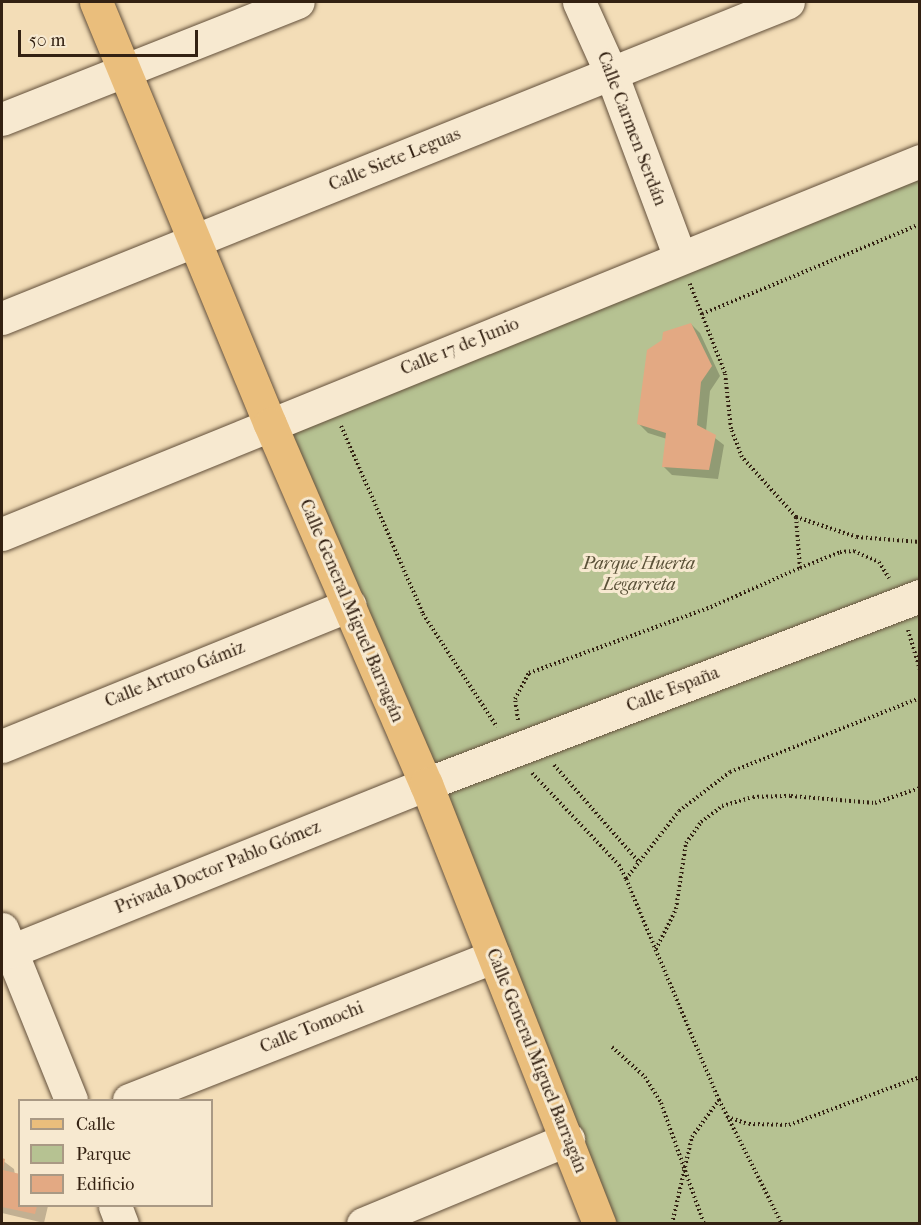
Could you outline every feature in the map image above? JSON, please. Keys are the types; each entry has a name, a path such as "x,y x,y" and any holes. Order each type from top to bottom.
{"main road":[{"name":"Calle General Miguel Barragán","path":"96,2 270,424 426,784 568,1139 599,1224"}],"street":[{"path":"2,119 298,2"},
{"name":"Calle Carmen Serdán","path":"579,2 611,73 680,258"},
{"name":"Calle Siete Leguas","path":"2,318 788,2"},
{"name":"Calle 17 de Junio","path":"2,534 920,161"},
{"name":"Calle España","path":"426,784 920,596"},
{"name":"Calle Arturo Gámiz","path":"2,746 349,605"},
{"name":"Privada Doctor Pablo Gómez","path":"6,940 426,784"},
{"path":"6,940 70,1099"},
{"name":"Calle Tomochi","path":"134,1099 494,956"},
{"path":"363,1224 568,1139"},
{"path":"115,1207 122,1224"}],"path":[{"path":"702,314 920,224"},
{"path":"680,258 725,373 731,429 742,457 796,517 857,537 920,542"},
{"path":"638,861 519,724 515,699 529,673 711,607 800,568 796,517"},
{"path":"626,879 679,811 730,772 920,698"},
{"path":"656,949 676,909 687,843 701,822 722,807 753,797 792,796 875,802 920,788"},
{"path":"612,1047 645,1077 661,1103 704,1224"},
{"path":"726,1116 749,1124 789,1125 920,1077"},
{"path":"672,1224 692,1137 719,1100 780,1224"}],"green space":[{"name":"Parque Huerta Legarreta","path":"919,161 919,1223 599,1223 270,424"}],"building":[{"path":"691,323 712,366 701,382 697,425 716,435 709,470 662,467 666,433 637,424 647,350 662,340 663,332"},
{"path":"2,1158 5,1159 3,1170 18,1174 18,1207 37,1207 35,1214 2,1207"}]}
